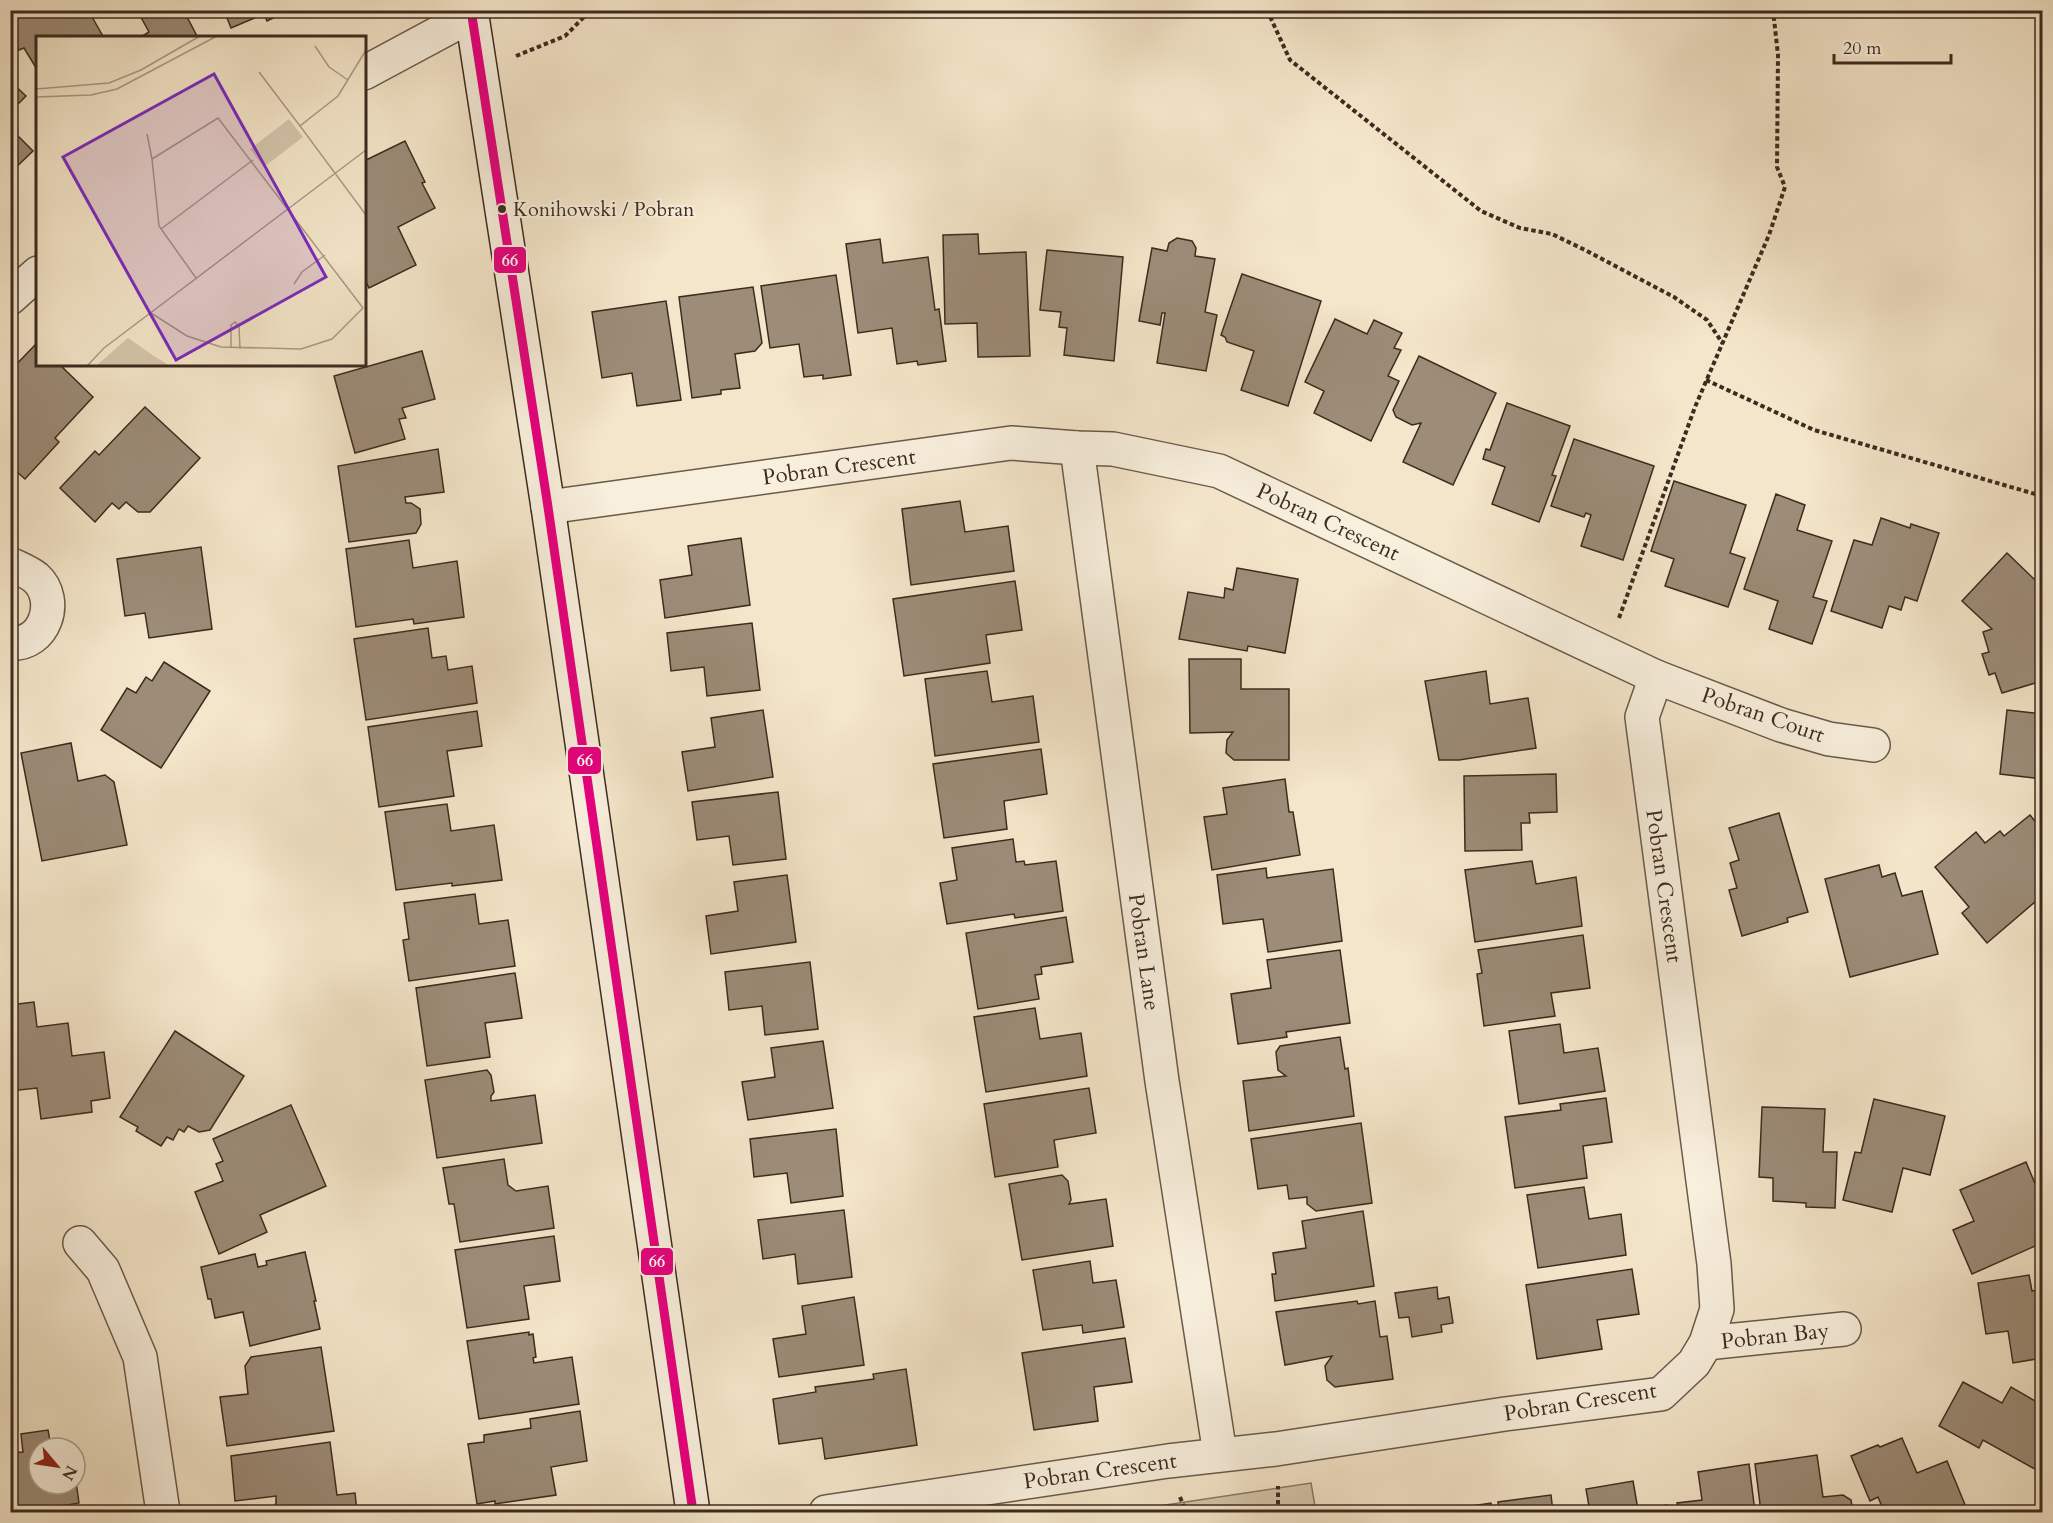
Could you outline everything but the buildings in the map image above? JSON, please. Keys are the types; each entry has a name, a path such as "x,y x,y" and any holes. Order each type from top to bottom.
{"street":[{"path":"366,72 472,13 548,507 693,1512"},
{"path":"10,298 36,275"},
{"name":"Pobran Crescent","path":"548,507 1011,443 1113,449 1219,471 1656,677 1642,717 1714,1264 1717,1309 1706,1343 1694,1363 1661,1394 1505,1414 1276,1449 1220,1454 826,1512"},
{"name":"Pobran Lane","path":"1077,448 1162,1081 1220,1454"},
{"path":"10,564 36,578 46,594 48,612 43,628 31,640 10,644"},
{"name":"Pobran Court","path":"1656,677 1781,725 1828,739 1873,745"},
{"path":"80,1243 103,1270 140,1357 163,1512"},
{"name":"Pobran Bay","path":"1706,1343 1844,1329"}],"path":[{"path":"481,71 565,36 591,10"},
{"path":"1267,10 1290,60 1480,211 1520,228 1552,234 1674,297 1707,320 1723,344"},
{"path":"1607,653 1695,407 1769,235 1785,187 1777,166 1778,56 1773,10"},
{"path":"1706,380 1814,430 2043,496"}],"shaded area":[{"path":"1311,1483 1316,1512 1119,1512"}],"transit line":[{"name":"66","path":"471,10 548,507 693,1512"}],"place":[{"name":"Konihowski / Pobran","path":"502,209"}]}
